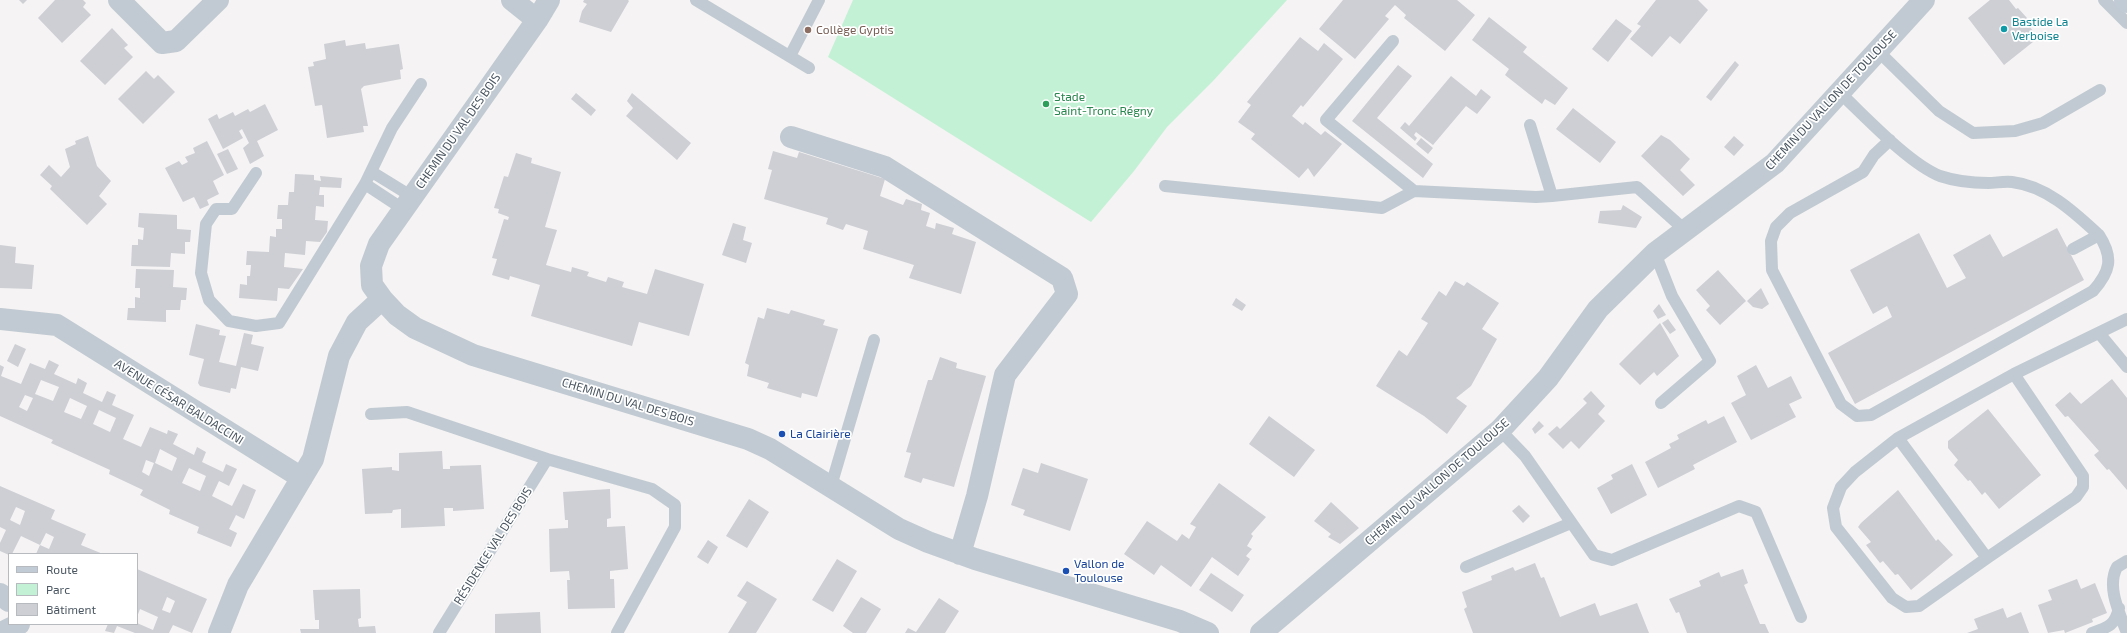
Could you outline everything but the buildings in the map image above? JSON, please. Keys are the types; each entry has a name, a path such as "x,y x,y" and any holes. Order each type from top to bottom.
{"street":[{"path":"119,0 162,43 176,41 218,0"},
{"path":"512,0 537,20"},
{"name":"CHEMIN DU VAL DES BOIS","path":"549,0 537,20 379,244 371,266 372,285 382,299 397,315 415,328 473,355 748,439 770,449 899,528 960,554 1172,619 1208,633"},
{"name":"CHEMIN DU VALLON DE TOULOUSE","path":"1261,633 1500,430 1548,378 1598,309 1655,253 1686,232 1775,163 1924,0"},
{"path":"791,137 885,168 1062,278 1067,294 1005,375 977,496 960,554"},
{"path":"219,633 238,585 313,459 339,356 357,322 382,299"},
{"name":"AVENUE CÉSAR BALDACCINI","path":"0,318 57,325 302,478"},
{"path":"1,633 18,625"},
{"path":"30,625 36,633"}],"lane":[{"path":"696,0 808,68"},
{"path":"790,56 819,0"},
{"path":"2104,0 2127,23"},
{"path":"1393,41 1326,120 1414,191"},
{"path":"1878,51 1939,111 1973,133 2015,131 2043,123 2100,90"},
{"path":"256,173 232,209 216,209 206,224 201,273 209,300 229,321 256,326 279,323 365,184 392,128 420,84"},
{"path":"1839,92 1890,140 1927,169 1940,176 1964,182 1988,183 2011,181 2028,185 2057,200 2099,235 2106,246 2108,256 2108,270 2093,291 1871,416 1857,416 1841,404 1772,270 1771,241 1776,227 1790,213 1863,172 1874,156 1890,140"},
{"path":"1530,125 1552,196"},
{"path":"372,172 407,203"},
{"path":"365,184 407,203"},
{"path":"1165,186 1382,208 1414,191 1536,197 1637,187 1686,232"},
{"path":"2073,250 2099,235"},
{"path":"1655,253 1672,296 1710,361 1661,403"},
{"path":"2014,374 2083,476 2083,488 2076,497 1986,558 1919,606 1906,607 1892,598 1836,526 1834,508 1841,487 1855,472 1898,438 2014,374 2127,319"},
{"path":"2099,332 2127,367"},
{"path":"831,486 874,340"},
{"path":"371,414 407,412 547,459 652,489 675,505 675,528 617,633"},
{"path":"1500,430 1525,456 1594,555 1612,560 1739,506 1756,512 1801,617"},
{"path":"1898,438 1986,558"},
{"name":"RÉSIDENCE VAL DES BOIS","path":"438,633 547,459"},
{"path":"1466,567 1571,523"},
{"path":"2127,561 2117,567 2114,573 2113,582 2118,608 2127,633"},
{"path":"2092,633 2107,628 2116,620 2118,608"}],"green space":[{"name":"Stade Saint-Tronc Régny","path":"853,0 1287,0 1213,81 1167,127 1134,171 1091,222 828,57"}],"place":[{"name":"Bastide La Verboise","path":"2004,29"},
{"name":"Collège Gyptis","path":"808,30"},
{"name":"Stade Saint-Tronc Régny","path":"1046,104"},
{"name":"La Clairière","path":"782,434"},
{"name":"Vallon de Toulouse","path":"1066,571"}]}
